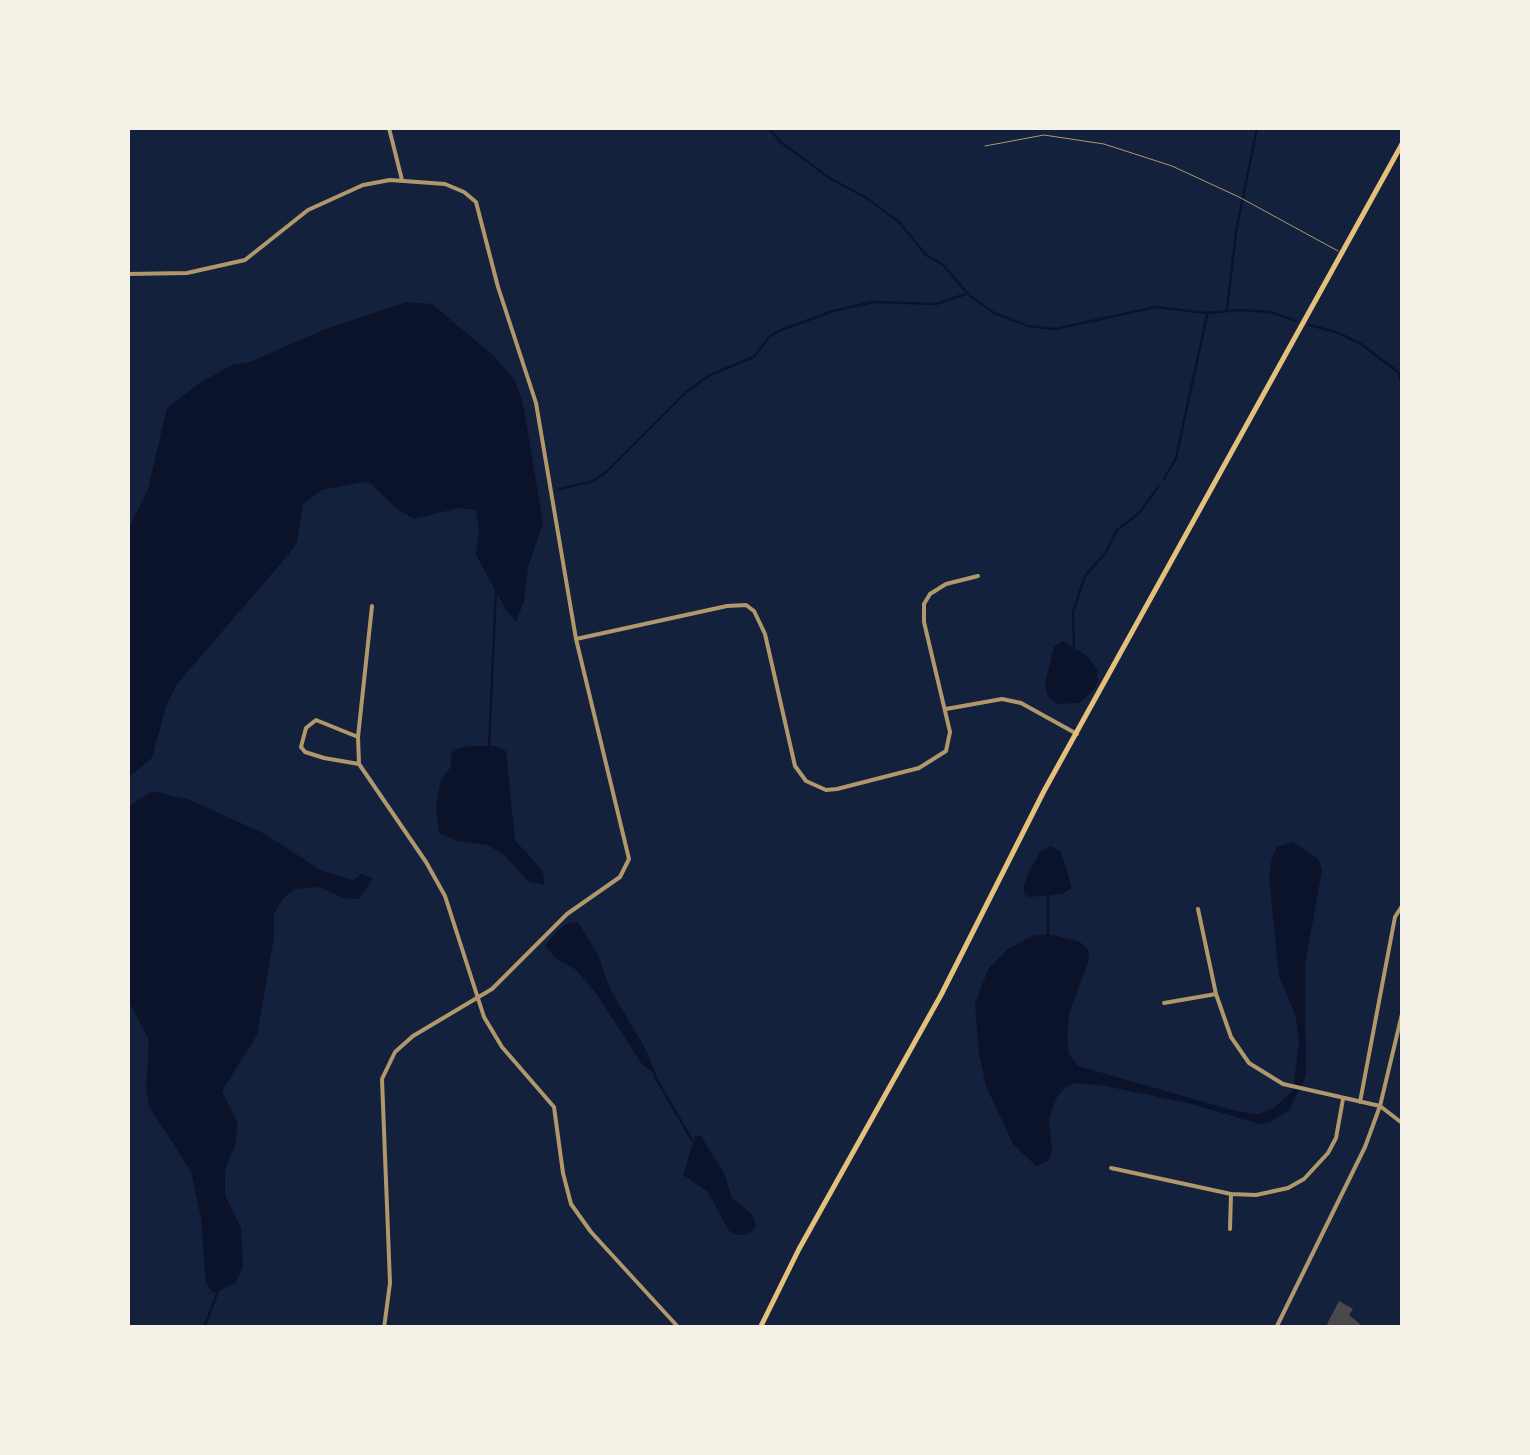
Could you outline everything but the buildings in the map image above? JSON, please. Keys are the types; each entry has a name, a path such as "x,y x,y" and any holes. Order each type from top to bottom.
{"main road":[{"path":"760,1328 799,1249 941,995 1007,860 1402,144"}],"street":[{"path":"389,128 402,180"},
{"path":"128,274 187,273 244,260 308,210 372,183 402,180 445,184 476,202 498,287 536,403 576,639 629,858 620,878 566,914 480,999 413,1036 395,1052 382,1079 390,1284 384,1328"},
{"path":"576,639 746,605 758,617 765,634 795,766 806,781 826,790 919,768 938,758 950,743 946,710 924,622 924,604 930,594 946,584 978,576"},
{"path":"372,606 358,737 360,764 445,896 484,1017 502,1047 554,1107 566,1190 578,1217 679,1328"},
{"path":"946,710 1002,699 1021,703 1076,734"},
{"path":"358,737 316,720 306,728 301,746 305,752 324,758 360,764"},
{"path":"1360,1102 1396,918 1402,906"},
{"path":"1198,909 1216,994 1231,1037 1249,1063 1283,1084 1380,1106 1402,1123"},
{"path":"1164,1003 1216,994"},
{"path":"1276,1328 1365,1148 1380,1106 1402,1014"},
{"path":"1111,1168 1232,1194 1271,1193 1304,1180 1328,1153 1336,1138 1343,1098"},
{"path":"1230,1229 1232,1194"}],"lane":[{"path":"985,146 1044,134 1104,144 1172,166 1239,197 1341,253"}],"water":[{"path":"406,302 432,304 494,356 515,381 523,404 543,523 516,622 476,555 476,510 459,508 414,519 371,484 362,482 322,490 303,504 297,543 289,554 177,684 166,706 152,758 128,778 128,530 148,489 167,408 232,365 250,362 323,330"},
{"path":"1063,641 1087,656 1097,669 1094,690 1079,703 1057,704 1047,695 1045,684 1054,647"},
{"path":"470,746 495,746 506,751 515,840 539,867 544,885 529,882 504,855 488,845 457,841 439,833 436,807 441,779 451,767 451,754"},
{"path":"152,791 190,800 265,834 322,871 353,880 361,874 373,878 359,899 343,898 320,887 294,889 274,914 274,938 257,1035 222,1091 238,1124 225,1170 225,1195 241,1228 243,1265 236,1283 213,1293 206,1283 201,1219 191,1172 149,1106 149,1040 128,1000 128,807"},
{"path":"1293,842 1318,859 1322,870 1305,965 1306,1076 1289,1110 1260,1124 1188,1103 1076,1083 1057,1097 1049,1118 1052,1151 1048,1161 1036,1166 1013,1144 986,1086 975,1004 988,969 1008,949 1032,936 1048,934 1080,942 1088,949 1089,960 1069,1014 1067,1037 1069,1054 1078,1066 1236,1111 1258,1114 1274,1108 1293,1090 1299,1041 1295,1014 1279,977 1269,877 1277,847"},
{"path":"1051,846 1061,852 1072,888 1062,894 1029,897 1024,894 1024,885 1030,869 1041,851"},
{"path":"578,922 657,1076 641,1063 596,993 575,969 558,960 545,946 568,923"},
{"path":"695,1136 701,1136 724,1173 732,1198 753,1215 756,1226 749,1234 729,1231 708,1192 683,1175"}],"waterway":[{"path":"768,128 831,179 899,222 926,255 943,265 970,296 994,313 1028,326 1055,329 1156,307 1207,313 1270,312 1296,321"},
{"path":"1227,309 1236,232 1257,128"},
{"path":"559,489 590,482 604,474 686,392 710,375 754,357 769,337 781,330 833,311 873,302 936,304 966,294"},
{"path":"1164,479 1176,458 1207,315"},
{"path":"1309,325 1361,344 1398,372 1402,384"},
{"path":"1074,649 1073,612 1085,576 1107,551 1116,531 1139,513 1159,486"},
{"path":"489,746 496,590"},
{"path":"1048,896 1048,934"},
{"path":"654,1075 692,1140"},
{"path":"204,1328 218,1291"}]}
